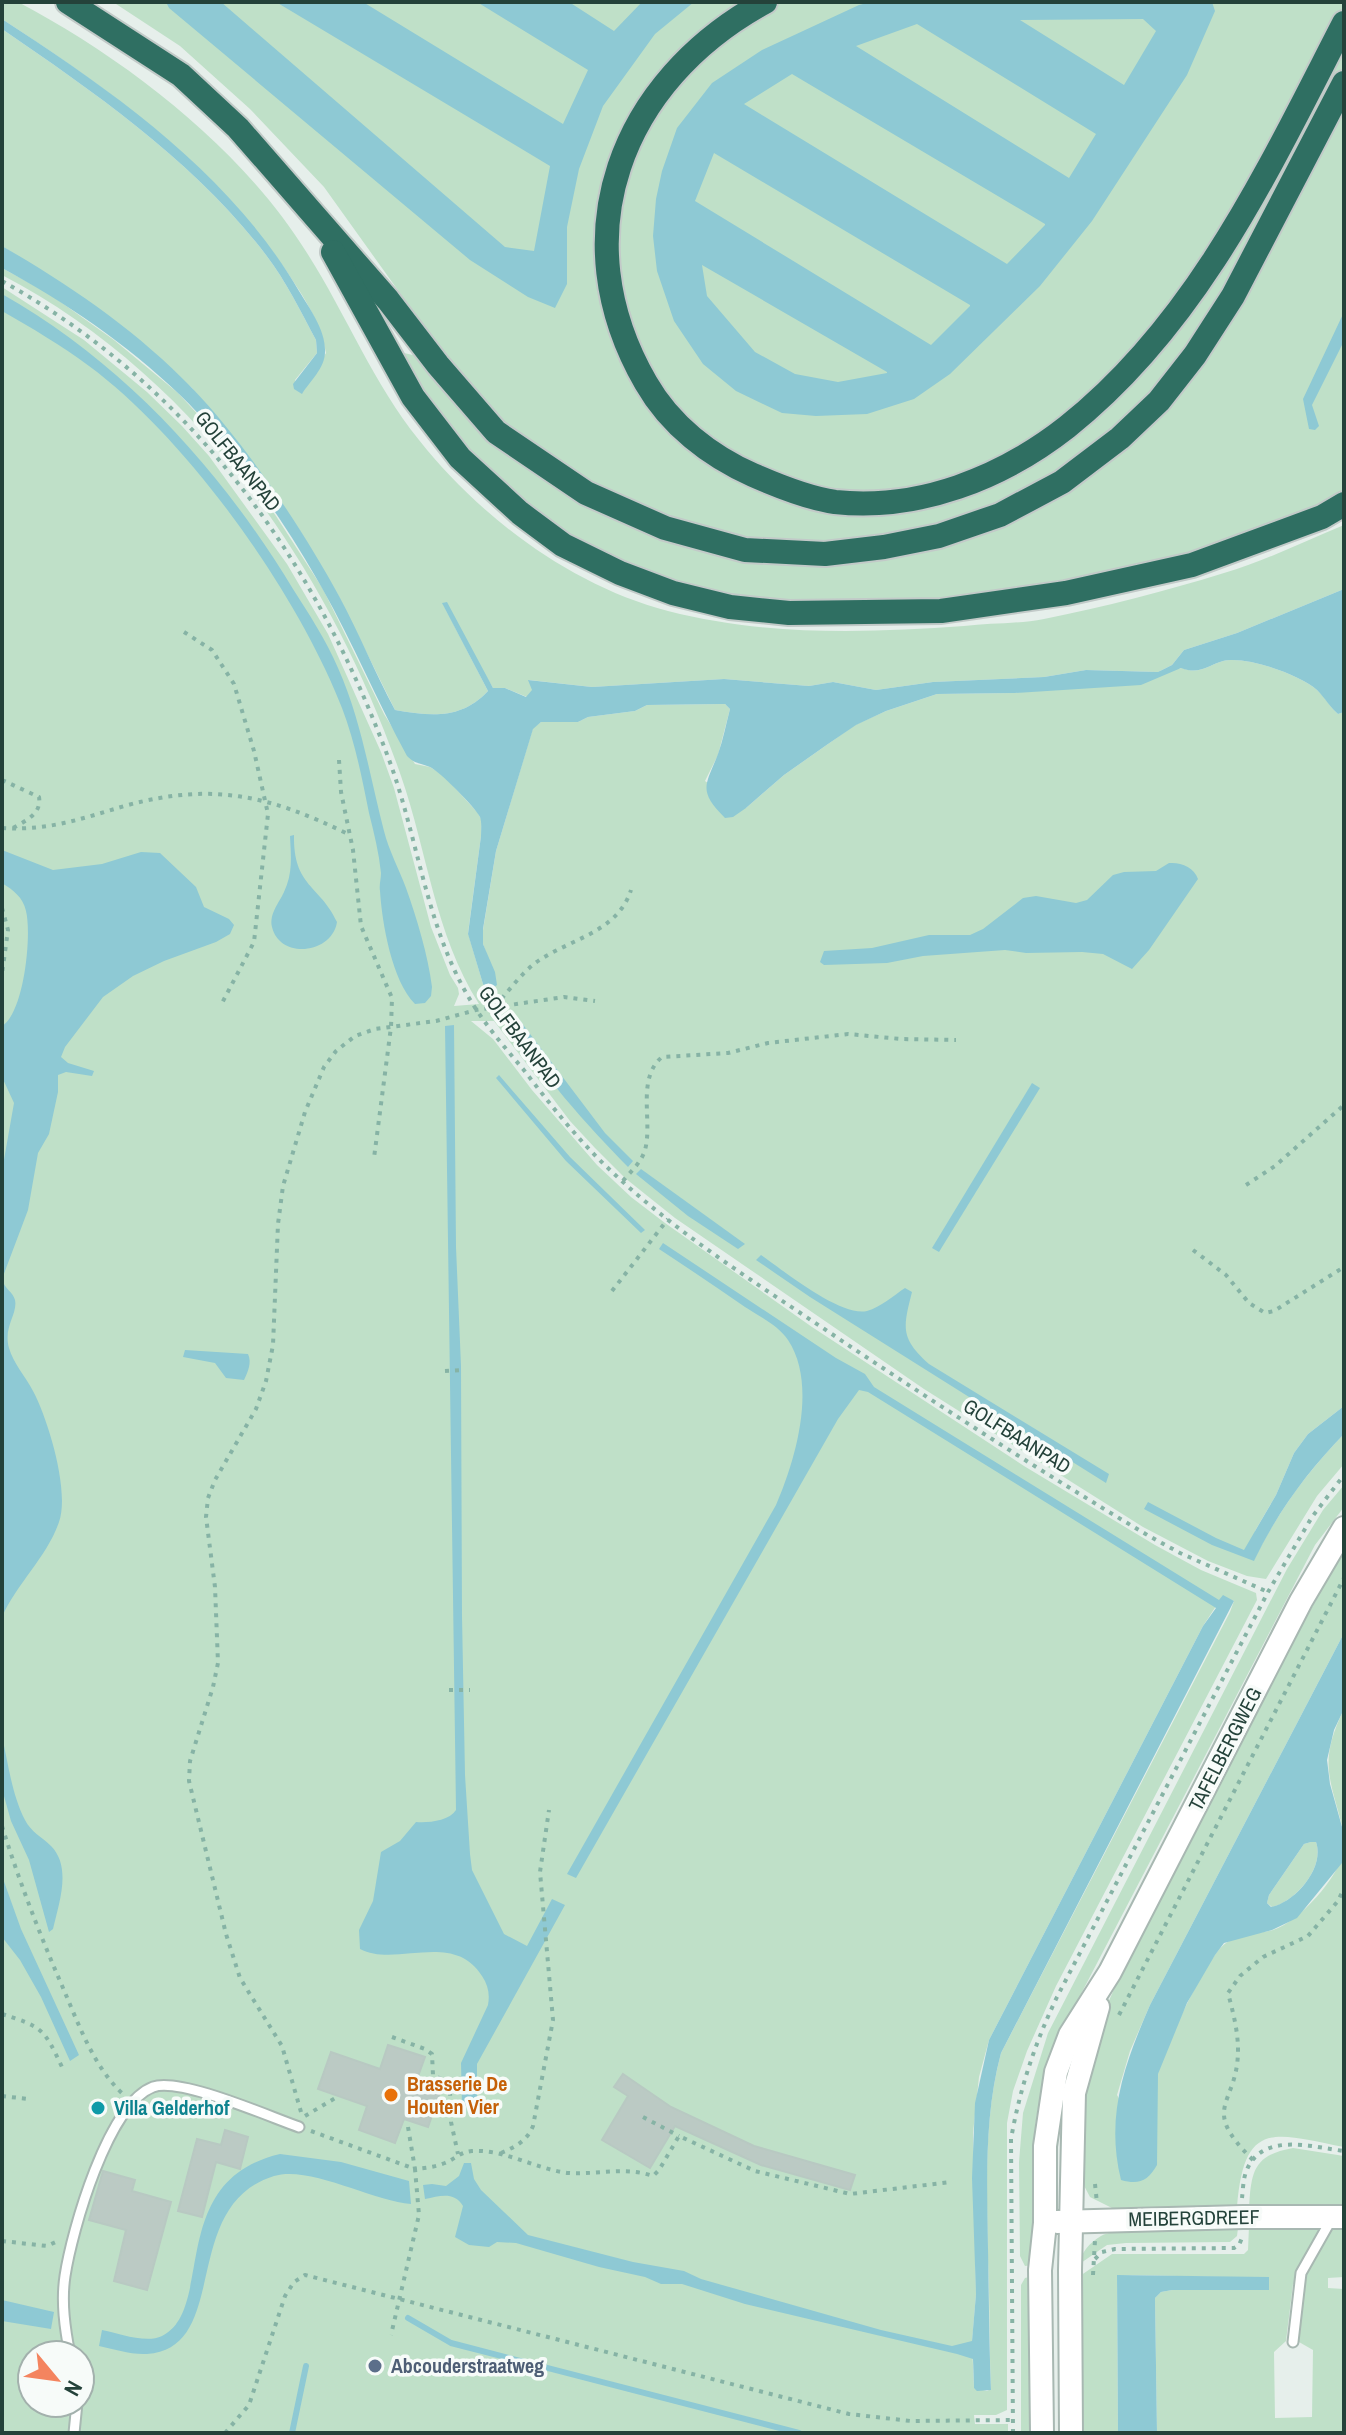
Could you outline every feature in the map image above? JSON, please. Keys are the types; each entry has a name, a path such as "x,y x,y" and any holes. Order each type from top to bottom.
{"highway":[{"path":"68,2 181,75 238,128 388,300 438,365 496,432 586,493 665,528 745,550 840,553 939,536 1000,515 1062,482 1120,438 1159,401 1195,355 1225,308 1344,83"},
{"path":"765,2 747,12 685,61 656,93 634,129 613,184 607,236 611,294 628,345 647,385 680,426 731,465 780,487 833,502 883,502 957,488 986,478 1041,446 1101,397 1137,360 1198,287 1274,158 1344,23"},
{"path":"309,208 413,397 460,458 520,513 563,545 620,573 673,593 730,607 789,613 941,611 1066,593 1192,565 1322,517 1344,504"}],"street":[{"name":"TAFELBERGWEG","path":"1042,2433 1040,2270 1045,2223 1045,2146 1056,2072 1070,2035 1110,1972 1294,1614 1344,1528"},
{"name":"TAFELBERGWEG","path":"1071,2433 1074,2093 1086,2041 1110,1972"},
{"name":"MEIBERGDREEF","path":"1045,2223 1338,2217"}],"lane":[{"path":"68,2339 63,2302 65,2274 95,2168 107,2141 132,2101 154,2086 183,2086 299,2127"},
{"path":"1293,2342 1301,2273 1338,2217"}],"path":[{"name":"GOLFBAANPAD","path":"2,281 103,345 194,429 260,511 299,570 352,671 388,757 441,938 460,984 476,1010 572,1132 623,1181 668,1219 754,1281 925,1396 1113,1515 1180,1553 1268,1592 1312,1517 1344,1475"},
{"path":"184,632 212,650 234,684 268,814 254,942 221,1005"},
{"path":"339,760 361,926 392,998 374,1158"},
{"path":"2,780 39,797 36,812 12,829"},
{"path":"2,828 34,829 69,823 158,798 207,793 265,800 349,834"},
{"path":"494,1008 531,966 599,931 627,901 631,890"},
{"path":"2,908 8,930 2,974"},
{"path":"337,2097 303,2118 282,2046 236,1967 191,1800 189,1771 194,1744 218,1663 215,1587 206,1517 208,1498 256,1409 266,1381 273,1345 278,1224 283,1186 316,1084 336,1051 355,1036 476,1010 564,997 595,1001"},
{"path":"623,1181 641,1161 646,1147 650,1076 655,1063 662,1057 728,1053 768,1043 848,1034 956,1040"},
{"path":"1246,1185 1275,1166 1344,1105"},
{"path":"612,1291 668,1219"},
{"path":"1193,1250 1226,1275 1249,1303 1265,1313 1287,1303 1344,1267"},
{"path":"445,1371 463,1370"},
{"path":"1115,2023 1344,1578"},
{"path":"449,1690 470,1690"},
{"path":"1344,1744 1344,1765"},
{"path":"499,2154 529,2136 553,2020 540,1872 549,1810"},
{"path":"2,1826 38,1929 78,2024 100,2067 116,2088 132,2101"},
{"path":"1253,2160 1229,2134 1224,2118 1223,2103 1231,2088 1238,2052 1228,1993 1240,1976 1263,1957 1308,1936 1338,1901 1344,1888"},
{"path":"2,2014 32,2023 43,2031 62,2067"},
{"path":"392,2037 432,2054 433,2075 445,2081 449,2090 451,2122 458,2154"},
{"path":"2,2096 28,2099"},
{"path":"643,2117 755,2171 850,2194 951,2182"},
{"path":"299,2127 415,2169 444,2164 458,2154 470,2151 499,2154 568,2173 625,2169 653,2176 679,2136"},
{"path":"391,2335 419,2210 408,2127"},
{"path":"1242,2200 1246,2172 1263,2149 1276,2144 1344,2151"},
{"path":"1094,2175 1096,2258 1102,2252 1135,2248"},
{"path":"2,2241 47,2246 76,2235"},
{"path":"225,2433 249,2405 285,2296 298,2277 313,2276 849,2414 911,2421 1014,2420"}],"green space":[{"path":"2,2 18,2 100,50 179,110 215,142 280,214 321,276 388,395 443,468 470,496 530,545 597,585 668,611 778,629 852,631 1014,623 1089,609 1202,580 1255,563 1344,525 1344,589 1237,633 1184,650 1172,665 1158,672 1086,670 1044,677 933,682 876,690 833,682 809,686 724,679 592,687 529,680 533,690 527,697 505,688 493,688 443,604 488,691 467,707 445,714 395,710 338,595 299,529 192,388 100,310 2,246 2,29 109,105 177,160 209,190 266,255 316,340 317,353 295,380 302,393 326,353 320,331 300,291 258,233 193,163 120,101 2,19"},
{"path":"113,2 1344,2 1344,497 1256,536 1053,591 814,609 680,589 558,533 470,461 390,350 450,363 324,187 250,109 180,46"},
{"path":"2,268 48,293 114,340 178,393 218,436 276,516 323,589 384,714 415,764 430,767 443,775 478,813 482,821 481,836 468,933 483,984 488,958 483,944 483,930 496,851 533,728 541,722 578,722 588,717 635,711 647,705 725,704 730,709 718,755 705,781 746,808 784,775 855,725 937,694 1015,693 1182,668 1198,670 1233,660 1258,664 1299,678 1317,690 1338,714 1344,712 1344,1406 1308,1434 1294,1453 1276,1495 1255,1531 1254,1560 1294,1494 1344,1434 1344,1464 1317,1496 1266,1579 1247,1576 1208,1561 1143,1527 924,1389 675,1218 625,1178 570,1121 494,1021 471,1021 493,1039 597,1165 665,1223 812,1327 1024,1466 1155,1545 1201,1570 1256,1593 1257,1600 1056,1986 1013,2091 1007,2123 1007,2410 996,2415 974,2415 975,2424 1008,2424 1008,2433 2,2433 2,287 84,340 147,392 182,426 209,456 287,564 328,634 381,752 394,788 431,927 458,988 454,1006 479,1004 464,977 442,921 401,776 372,700 336,626 295,554 248,487 196,424 137,367 73,317 2,275","holes":["1222,1597 1234,1601 1001,2053 991,2104 987,2156 991,2389 974,2388 973,2133 979,2077 989,2040 1203,1626"]},
{"path":"1344,1485 1344,1507 1315,1545 1061,2037 1039,2103 1033,2164 1033,2265 1025,2266 1020,2256 1019,2162 1023,2113 1048,2033 1287,1569 1323,1510"},
{"path":"1344,1549 1344,1633 1150,2005 1130,2051 1117,2095 1157,2165 1155,2105 1158,2073 1177,2024 1208,1965 1231,1940 1273,1930 1295,1918 1326,1885 1344,1851 1344,2147 1299,2138 1267,2139 1255,2146 1247,2159 1237,2207 1234,2208 1112,2208 1090,2197 1081,2180 1076,2136 1096,2030 1123,1969"},
{"path":"1344,1709 1344,1834 1331,1785 1329,1758"},
{"path":"1316,1842 1318,1852 1306,1882 1290,1898 1272,1907 1267,1903 1269,1895 1304,1844"},
{"path":"1293,2148 1344,2156 1344,2208 1249,2208 1251,2184 1262,2160"},
{"path":"1249,2226 1344,2227 1344,2277 1328,2278 1328,2288 1344,2289 1344,2433 1157,2433 1155,2298 1161,2292 1172,2290 1269,2290 1269,2278 1132,2275 1117,2276 1118,2433 1077,2433 1077,2278 1112,2254 1244,2254 1248,2250","holes":["1293,2284 1305,2284 1299,2342 1313,2350 1312,2417 1275,2418 1274,2352 1286,2341"]},
{"path":"1238,2228 1237,2236 1230,2242 1107,2245 1078,2265 1090,2245 1101,2236 1113,2232"},
{"path":"1033,2276 1036,2433 1021,2433 1021,2285 1025,2278"}],"water":[{"path":"166,2 221,2 505,247 534,251 550,166 276,2 363,2 563,124 588,70 477,2 569,2 614,31 642,2 694,2 655,34 603,106 579,169 567,227 567,284 555,308 528,297 470,260 169,8"},
{"path":"871,2 1212,2 1215,11 1187,75 1092,221 1040,286 950,374 914,399 867,414 816,416 782,413 736,391 703,364 674,321 657,271 653,236 656,199 677,128 712,83 762,50","holes":["1143,19 1156,31 1124,85 1020,20","917,24 1096,134 1069,178 856,46","792,74 1045,225 1007,264 744,104","714,153 970,305 931,345 695,201","702,265 887,373 838,382 795,374 755,352 707,296"]},
{"path":"2,19 86,76 167,138 239,209 271,248 312,313 325,344 323,363 302,394 294,389 293,384 317,353 316,340 266,255 209,190 177,160 109,105 2,29"},
{"path":"2,246 126,328 171,367 212,410 272,487 308,543 346,610 395,710 445,714 467,707 488,691 442,603 447,602 493,688 505,688 526,697 532,690 528,680 592,687 724,679 809,686 833,682 876,690 933,682 1044,677 1086,670 1158,672 1172,665 1184,650 1237,633 1344,589 1344,712 1338,714 1317,690 1299,678 1258,664 1233,660 1198,670 1181,668 1141,685 1015,693 937,694 856,725 784,775 746,808 733,817 725,818 710,801 706,787 730,709 725,704 647,705 635,711 588,717 578,722 541,722 533,729 496,851 483,929 483,944 497,985 489,991 483,984 468,934 481,836 477,812 434,770 407,756 308,563 257,486 219,437 179,394 117,341 2,268"},
{"path":"2,294 89,352 166,423 234,502 317,627 353,707 386,838 418,925 432,987 431,996 425,1003 415,1004 394,967 383,919 378,850 354,747 342,708 298,617 236,522 164,434 89,366 2,311"},
{"path":"1344,312 1344,341 1312,405 1319,426 1315,430 1309,429 1303,399"},
{"path":"294,835 295,852 303,876 337,922 326,941 306,949 285,945 277,938 271,922 289,878 290,836"},
{"path":"2,850 53,870 102,864 141,852 160,853 196,887 204,907 229,919 234,925 230,934 216,942 133,976 103,997 65,1047 61,1057 68,1063 94,1071 92,1076 66,1072 58,1075 58,1092 49,1134 38,1153 28,1210 2,1279 2,1171 14,1103 2,1077 2,1026 10,1018 21,990 28,922 23,902 2,883"},
{"path":"1169,863 1186,866 1198,879 1149,950 1132,969 1103,954 1005,950 923,956 887,963 824,965 820,962 824,951 872,948 929,935 970,935 983,929 1023,898 1036,896 1076,903 1087,900 1113,875 1156,871"},
{"path":"518,1018 605,1133 633,1161 628,1167 549,1079 512,1022"},
{"path":"454,1025 465,1775 472,1870 504,1934 527,1946 552,1899 565,1905 477,2064 477,2105 462,2106 461,2063 488,2005 489,1993 484,1979 470,1962 456,1955 440,1952 374,1954 360,1949 359,1930 373,1901 381,1852 400,1841 416,1822 443,1819 456,1810 445,1026"},
{"path":"499,1075 570,1157 645,1230 641,1233 566,1161 496,1078"},
{"path":"1032,1083 1040,1088 939,1252 932,1248"},
{"path":"641,1169 745,1244 738,1249 688,1216 636,1174"},
{"path":"663,1243 865,1374 874,1387 1219,1600 1223,1595 1234,1601 1001,2053 992,2101 988,2149 991,2390 977,2391 974,2388 973,2359 957,2354 745,2304 682,2284 661,2284 516,2243 497,2242 489,2247 469,2245 455,2237 463,2206 459,2201 446,2196 425,2199 423,2185 446,2186 459,2176 464,2163 471,2163 474,2179 481,2190 528,2235 633,2262 684,2271 701,2279 881,2330 952,2346 972,2341 976,2294 972,2178 975,2103 989,2040 1203,1626 1216,1608 868,1392 859,1390 838,1419 576,1878 567,1874 776,1505 790,1467 800,1423 801,1379 797,1358 788,1340 768,1322 659,1249"},
{"path":"761,1255 827,1300 856,1311 872,1309 905,1288 912,1292 906,1332 913,1347 929,1364 1109,1474 1106,1483 810,1297 756,1260"},
{"path":"2,1280 15,1300 8,1334 9,1348 45,1419 60,1474 62,1509 54,1535 2,1617"},
{"path":"185,1350 248,1354 250,1361 244,1380 226,1378 215,1363 183,1357"},
{"path":"1344,1406 1344,1434 1294,1494 1254,1561 1212,1545 1144,1509 1148,1502 1244,1550 1276,1495 1294,1453 1308,1434"},
{"path":"1344,1633 1344,1709 1334,1730 1327,1760 1330,1784 1344,1834 1342,1863 1297,1918 1272,1930 1224,1943 1215,1955 1187,2003 1158,2074 1157,2165 1142,2180 1127,2181 1121,2180 1117,2156 1117,2111 1126,2069 1150,2005","holes":["1316,1842 1316,1862 1306,1882 1290,1898 1271,1907 1267,1903 1269,1895 1304,1844"]},
{"path":"2,1736 11,1779 25,1820 51,1846 61,1864 61,1897 53,1929 49,1932 29,1860 11,1821 2,1789"},
{"path":"2,1876 21,1929 79,2055 70,2061 41,1997 20,1960 2,1937"},
{"path":"280,2154 341,2162 409,2181 411,2204 305,2175 274,2176 244,2192 226,2216 214,2244 199,2303 189,2328 173,2346 141,2354 99,2346 102,2330 155,2338 178,2322 187,2300 206,2216 221,2190 244,2168"},
{"path":"1117,2275 1269,2277 1269,2290 1172,2290 1161,2292 1155,2298 1157,2433 1118,2433"},
{"path":"2,2300 54,2312 51,2329 2,2321"}],"building":[{"path":"388,2045 425,2057 416,2082 441,2090 428,2127 404,2119 395,2143 359,2130 367,2106 318,2089 331,2052 380,2069"},
{"path":"623,2074 671,2107 754,2146 855,2175 850,2190 761,2165 675,2126 650,2168 602,2140 628,2096 614,2087"},
{"path":"225,2130 248,2137 240,2169 216,2162 202,2217 178,2211 197,2139 221,2145"},
{"path":"103,2171 135,2180 132,2191 171,2202 147,2290 114,2281 126,2230 89,2220"}],"waterway":[{"path":"408,2318 451,2343 799,2433"},
{"path":"292,2433 306,2366"}],"place":[{"name":"Brasserie De Houten Vier","path":"391,2095"},
{"name":"Villa Gelderhof","path":"98,2108"},
{"name":"Abcouderstraatweg","path":"375,2366"}]}
